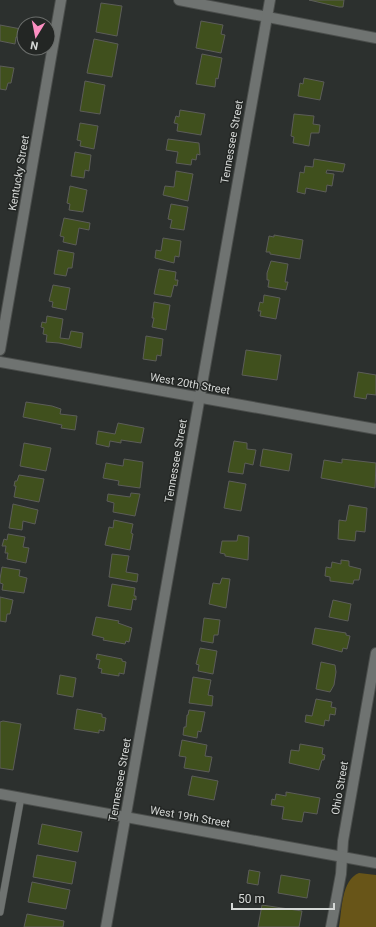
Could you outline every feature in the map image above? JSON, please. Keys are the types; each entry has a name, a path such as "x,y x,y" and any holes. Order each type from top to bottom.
{"street":[{"name":"Kentucky Street","path":"0,350 62,0"},
{"path":"179,0 376,38"},
{"name":"Tennessee Street","path":"106,927 270,0"},
{"name":"West 20th Street","path":"0,362 376,429"},
{"name":"Ohio Street","path":"331,927 341,874 343,841 376,653"},
{"name":"West 19th Street","path":"0,794 376,863"}],"lane":[{"path":"0,912 21,797"}],"shaded area":[{"path":"359,873 376,875 376,927 339,927 343,897 349,882"}],"building":[{"path":"309,0 344,0 343,7 339,7"},
{"path":"101,3 122,6 117,36 96,32"},
{"path":"201,21 223,25 221,34 225,35 221,53 196,48"},
{"path":"0,25 16,28 15,44 0,41"},
{"path":"94,39 118,44 112,77 87,73"},
{"path":"202,54 222,58 215,87 196,84"},
{"path":"0,66 14,68 11,83 8,83 6,90 0,89"},
{"path":"304,78 324,82 320,100 298,96 300,83 303,84"},
{"path":"85,81 105,85 100,114 80,111"},
{"path":"180,110 205,114 201,135 177,131 178,124 174,123 176,116 179,117"},
{"path":"294,114 314,116 313,124 320,125 319,133 311,133 309,146 293,143 294,137 291,136"},
{"path":"80,123 98,126 94,149 80,146 81,141 77,140"},
{"path":"168,139 199,143 200,155 197,154 196,160 192,159 191,165 176,163 178,152 166,150"},
{"path":"75,152 91,155 89,171 85,170 84,178 71,176"},
{"path":"314,159 345,164 343,172 327,170 326,173 334,174 332,186 327,185 326,192 306,188 305,194 297,192 300,172 304,173 305,166 313,167"},
{"path":"176,171 193,174 188,201 163,195 165,186 174,187"},
{"path":"70,186 87,190 83,212 69,210 70,204 67,203"},
{"path":"171,204 188,207 184,230 170,228 172,220 168,219"},
{"path":"64,218 90,223 89,230 79,228 76,245 63,242 64,237 60,236"},
{"path":"274,235 303,240 300,259 266,252 269,236 274,237"},
{"path":"163,238 181,241 179,257 175,256 174,263 155,258 156,250 161,251"},
{"path":"58,250 74,253 72,268 68,268 66,276 54,274"},
{"path":"271,261 288,264 285,282 288,282 286,290 268,287 269,280 267,280 267,273"},
{"path":"159,269 176,272 175,280 178,280 177,286 174,285 171,297 154,294"},
{"path":"53,285 70,288 66,310 52,307 53,302 49,301"},
{"path":"264,295 280,298 276,319 260,316 261,311 258,311 260,302 263,303"},
{"path":"154,302 170,305 166,330 152,327 154,318 152,318"},
{"path":"47,316 63,319 60,338 69,339 71,331 83,333 81,348 59,343 46,342 47,335 43,334 44,328 41,327 42,322 46,323"},
{"path":"146,336 163,339 161,356 157,355 156,361 143,359"},
{"path":"246,350 281,355 277,380 242,375"},
{"path":"358,372 376,375 376,395 367,394 366,399 354,397"},
{"path":"26,402 52,406 61,409 60,414 77,416 75,430 61,428 62,425 23,417"},
{"path":"118,423 144,428 141,443 121,440 121,443 110,441 109,447 96,444 98,431 115,434"},
{"path":"234,441 247,443 247,449 256,450 253,465 245,463 243,474 228,472"},
{"path":"24,443 51,448 46,471 20,466"},
{"path":"263,449 292,454 289,471 260,466"},
{"path":"124,459 143,462 140,488 118,485 119,481 103,478 106,463 123,466"},
{"path":"342,459 376,463 375,488 321,478 324,460 342,463"},
{"path":"19,475 44,479 39,502 14,497 16,486 14,486 15,481 17,481"},
{"path":"229,481 246,484 241,511 224,508"},
{"path":"131,493 140,494 135,516 113,512 114,503 107,501 108,494 130,497"},
{"path":"13,504 38,510 35,524 23,521 22,530 9,528"},
{"path":"349,505 367,508 365,532 356,531 355,541 338,539 339,520 346,521"},
{"path":"114,520 133,524 130,550 105,545 109,527 113,528"},
{"path":"8,534 25,537 23,547 29,548 26,563 7,559 8,553 5,553 6,546 2,546 4,539 7,540"},
{"path":"238,535 249,537 248,560 225,556 225,554 220,553 222,541 237,541"},
{"path":"112,554 129,556 126,572 138,574 137,582 109,577"},
{"path":"341,560 349,561 349,566 361,569 359,580 354,580 353,584 330,581 330,577 325,576 326,567 331,568 332,562 341,564"},
{"path":"2,567 20,570 19,576 27,578 24,593 2,590 3,584 0,583 0,579"},
{"path":"222,578 230,579 226,608 209,604 213,583 220,584"},
{"path":"112,584 135,588 134,596 136,596 136,600 133,599 131,610 108,606"},
{"path":"0,597 13,600 10,614 7,614 6,622 0,621"},
{"path":"333,600 351,604 348,621 329,617"},
{"path":"96,617 119,621 118,623 132,628 129,642 126,641 125,644 103,640 104,638 92,635"},
{"path":"204,618 220,620 218,635 214,635 213,643 201,641"},
{"path":"315,628 346,633 346,635 350,636 347,649 343,648 342,652 312,644"},
{"path":"200,648 217,651 213,674 198,671 199,665 196,664"},
{"path":"97,654 122,659 122,661 126,662 124,674 119,673 119,676 101,673 102,669 98,668 100,660 96,659"},
{"path":"321,662 335,665 336,672 334,685 330,692 316,689"},
{"path":"60,675 76,678 73,697 57,694"},
{"path":"193,677 211,680 208,695 213,696 212,706 189,703"},
{"path":"316,699 332,702 331,707 336,708 335,715 330,714 329,721 325,720 324,726 305,722 306,715 312,716"},
{"path":"77,709 102,714 102,717 106,718 104,731 99,730 99,733 74,729"},
{"path":"189,710 205,712 201,732 198,731 197,738 183,735"},
{"path":"3,721 21,724 13,770 0,768 0,722"},
{"path":"182,740 207,745 205,756 212,757 209,772 184,768 186,757 179,756"},
{"path":"300,744 323,748 322,754 325,755 319,770 289,763 291,750 299,751"},
{"path":"192,776 218,781 214,800 188,795"},
{"path":"286,792 320,798 317,814 304,812 302,822 282,819 284,807 271,805 272,799 275,800 276,794 286,796"},
{"path":"42,824 82,832 78,852 38,844"},
{"path":"37,855 76,862 72,884 33,877"},
{"path":"249,870 260,872 258,885 247,883"},
{"path":"281,875 310,880 307,898 278,893"},
{"path":"32,882 70,890 66,909 28,902"},
{"path":"262,905 302,911 299,927 258,927"},
{"path":"27,914 64,921 63,927 24,927"}]}
